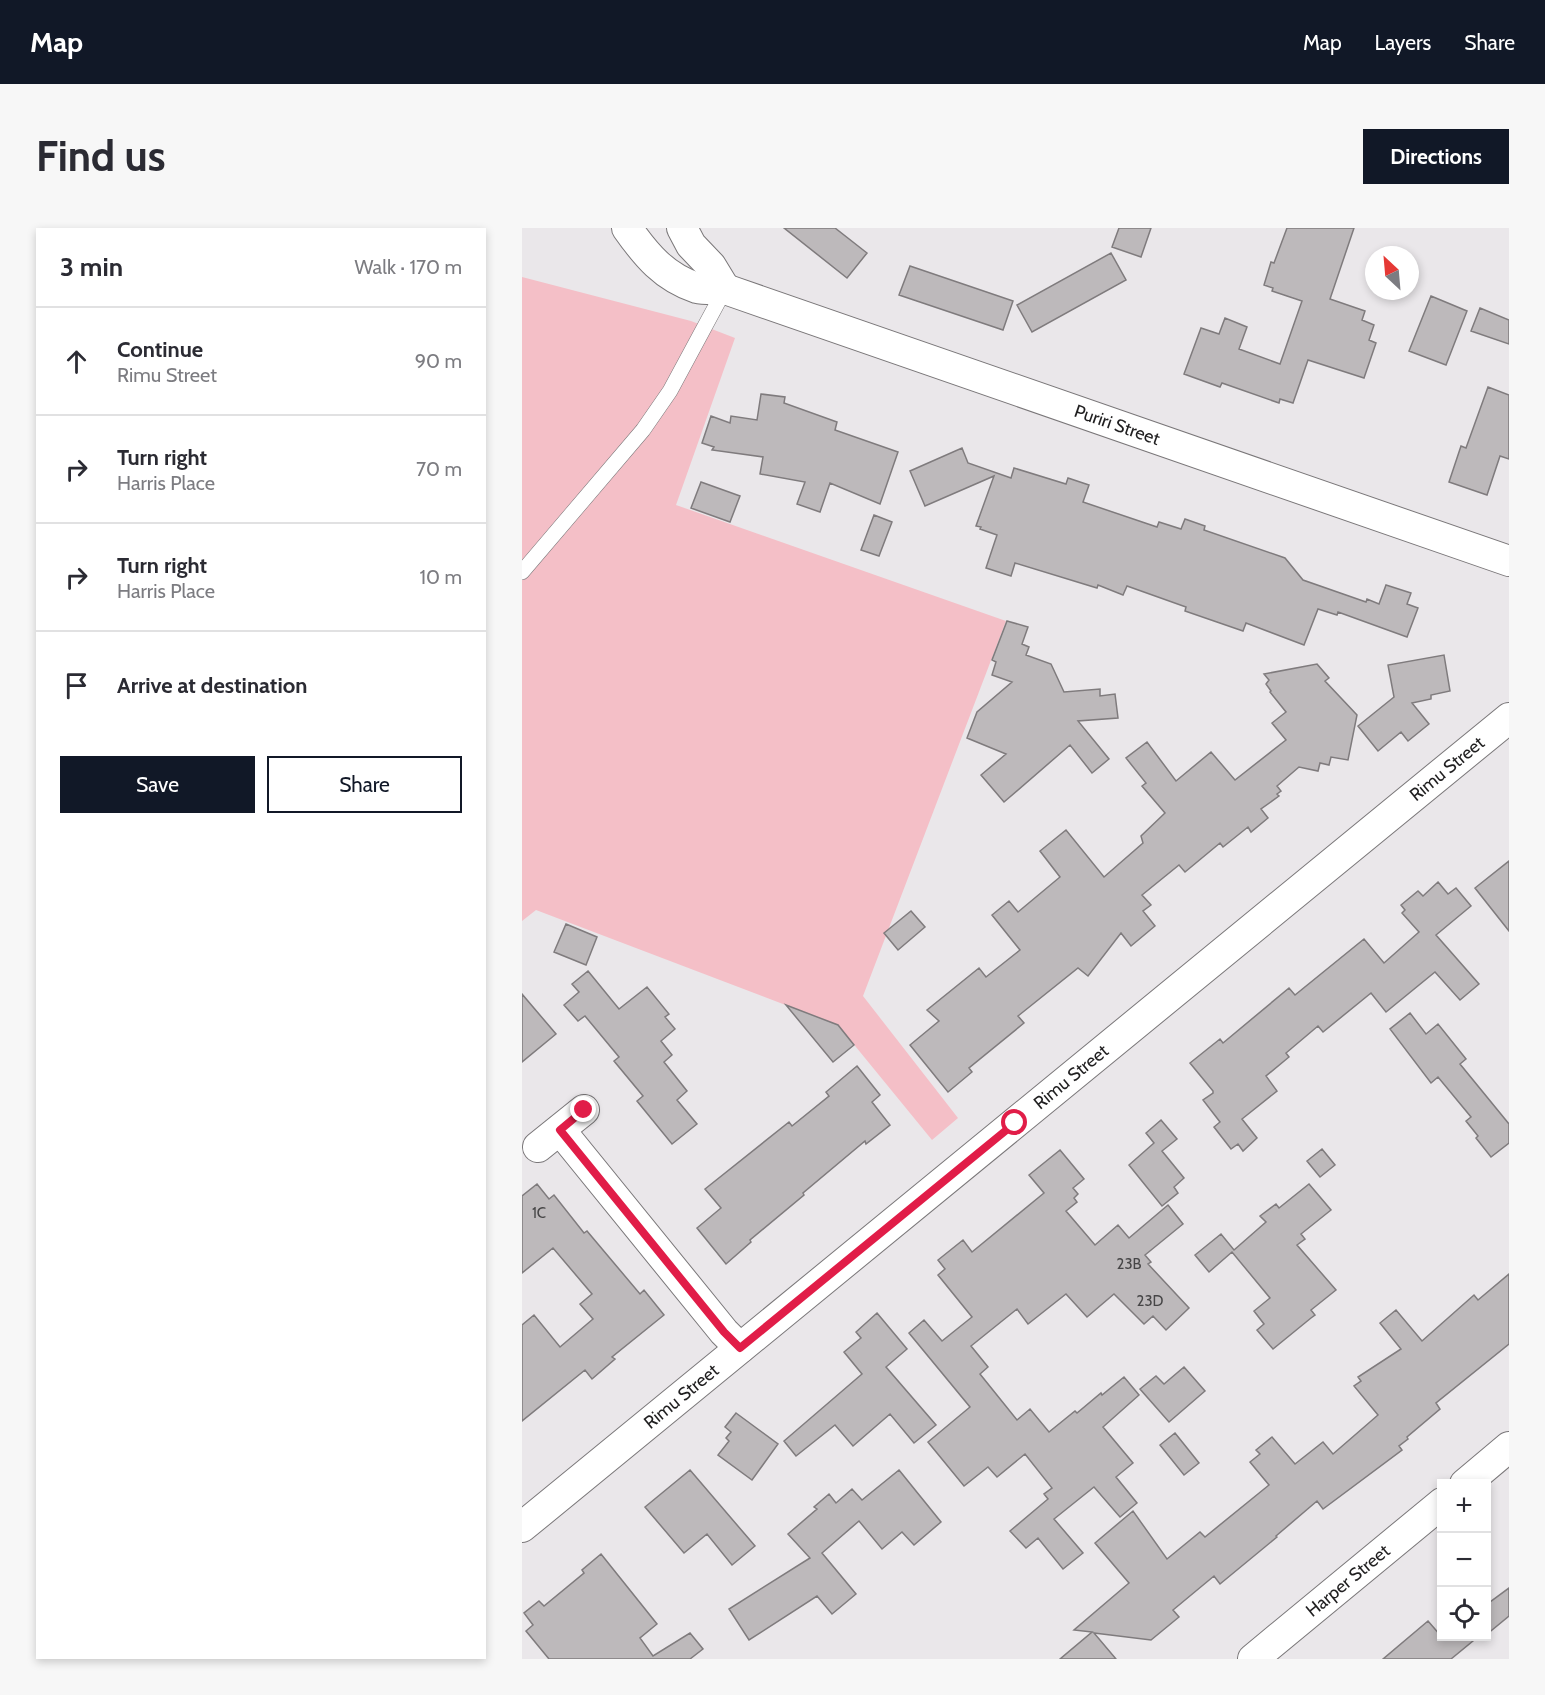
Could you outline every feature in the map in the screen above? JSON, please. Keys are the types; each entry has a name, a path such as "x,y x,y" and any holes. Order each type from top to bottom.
{"street":[{"name":"Puriri Street","path":"627,228 663,271 698,288 725,290 1509,561"},
{"path":"682,228 691,245 711,266 725,290"},
{"name":"Rimu Street","path":"522,1527 1509,718"},
{"path":"584,1110 549,1139 740,1348"},
{"path":"1471,1479 1509,1447"},
{"name":"Harper Street","path":"1253,1659 1437,1507"}],"lane":[{"path":"522,572 648,422 670,391 725,290"}],"shaded area":[{"path":"522,277 691,321 735,338 676,505 1006,621 863,996 958,1118 932,1140 838,1025 536,910 522,921"}],"building":[{"path":"784,228 835,228 867,253 847,278"},
{"path":"1119,228 1151,228 1141,257 1112,247"},
{"path":"1287,228 1354,228 1330,299 1365,311 1362,320 1374,325 1369,340 1376,343 1364,378 1308,360 1293,403 1280,399 1279,403 1222,383 1220,387 1184,374 1201,328 1219,334 1225,318 1247,327 1239,349 1280,364 1302,301 1272,291 1273,288 1264,285 1271,262 1274,263"},
{"path":"1111,253 1126,280 1032,332 1017,305"},
{"path":"910,266 1013,301 1003,330 899,295"},
{"path":"1431,296 1467,311 1446,365 1409,351"},
{"path":"1480,308 1509,320 1509,344 1471,331"},
{"path":"1488,387 1509,395 1509,459 1500,456 1487,495 1449,482 1461,446 1466,448"},
{"path":"761,394 785,397 784,403 837,422 835,430 898,452 880,504 830,483 820,512 797,504 805,482 760,474 763,457 712,450 714,447 702,443 711,416 730,423 731,416 757,420"},
{"path":"962,448 968,463 1011,478 1014,468 1066,484 1068,478 1089,485 1083,502 1157,527 1159,522 1181,529 1185,519 1205,526 1204,530 1285,558 1303,580 1366,602 1367,599 1379,604 1386,585 1411,593 1407,604 1418,608 1407,637 1338,612 1337,615 1318,609 1304,645 1246,623 1243,631 1185,611 1186,607 1127,586 1123,595 1098,585 1097,588 1015,563 1011,576 986,568 997,535 976,526 994,476 925,506 910,471"},
{"path":"701,482 740,496 730,522 691,508"},
{"path":"874,515 892,522 879,556 861,550"},
{"path":"1007,621 1028,627 1022,644 1029,647 1026,655 1051,664 1064,692 1100,689 1100,696 1115,694 1118,718 1078,721 1109,759 1092,773 1070,745 1004,802 981,775 1006,754 967,738 977,712 1012,682 992,675 996,662 992,660"},
{"path":"1444,655 1450,691 1431,695 1431,699 1412,703 1429,724 1408,741 1401,732 1378,751 1358,726 1394,697 1388,665"},
{"path":"1317,664 1329,678 1325,681 1357,715 1348,760 1331,757 1329,765 1320,763 1318,771 1299,767 1277,786 1281,791 1277,794 1279,796 1261,809 1268,818 1251,832 1248,827 1223,847 1220,843 1185,872 1179,865 1142,895 1151,905 1143,911 1155,926 1131,946 1121,933 1088,976 1078,968 1018,1016 1024,1023 969,1068 972,1072 948,1092 910,1045 939,1021 927,1010 979,968 986,977 1020,950 992,915 1009,901 1018,912 1060,877 1040,851 1066,830 1104,877 1143,843 1141,836 1165,813 1142,786 1146,783 1126,758 1147,742 1176,781 1211,752 1235,780 1286,740 1272,723 1286,712 1270,692 1266,684 1269,680 1264,674"},
{"path":"1509,861 1509,931 1475,888"},
{"path":"1438,882 1448,894 1456,888 1471,906 1436,935 1479,984 1460,1000 1435,972 1386,1012 1371,993 1323,1032 1318,1026 1286,1053 1289,1057 1266,1076 1277,1091 1242,1119 1257,1138 1243,1151 1238,1144 1231,1149 1214,1127 1220,1122 1203,1100 1213,1091 1190,1063 1220,1039 1223,1043 1289,988 1295,995 1364,939 1384,963 1419,932 1402,913 1405,910 1401,905 1418,891 1423,896"},
{"path":"911,911 925,927 898,950 884,933"},
{"path":"566,924 597,937 586,965 554,952"},
{"path":"588,971 619,1009 647,987 669,1014 665,1017 675,1029 661,1041 672,1055 664,1062 687,1091 677,1100 697,1124 672,1144 637,1101 643,1096 614,1061 619,1057 585,1016 578,1021 564,1005 579,992 572,984"},
{"path":"522,994 556,1034 522,1062"},
{"path":"786,1005 838,1025 854,1045 833,1062"},
{"path":"1410,1013 1426,1034 1438,1024 1466,1059 1460,1064 1509,1124 1509,1143 1491,1157 1466,1121 1471,1117 1438,1077 1431,1083 1390,1029"},
{"path":"857,1066 880,1095 872,1102 890,1125 866,1144 865,1141 803,1193 804,1195 750,1240 751,1242 726,1264 697,1228 721,1208 705,1189 789,1122 792,1126 829,1096 826,1092"},
{"path":"1161,1120 1177,1139 1162,1151 1184,1178 1174,1187 1178,1193 1162,1206 1129,1165 1154,1143 1146,1133"},
{"path":"1322,1149 1335,1165 1320,1177 1307,1161"},
{"path":"1060,1150 1084,1179 1073,1188 1078,1194 1074,1198 1077,1202 1066,1211 1095,1245 1118,1225 1129,1238 1168,1205 1183,1224 1145,1255 1151,1262 1148,1264 1189,1308 1166,1330 1153,1316 1144,1324 1114,1294 1087,1317 1066,1294 1028,1324 1017,1309 971,1346 988,1367 980,1374 1017,1420 1030,1409 1049,1432 1124,1377 1139,1395 1103,1427 1133,1463 1116,1477 1137,1503 1120,1517 1094,1487 1054,1519 1083,1553 1063,1569 1038,1538 1026,1548 1010,1531 1048,1499 1044,1494 1052,1488 1025,1454 997,1477 988,1467 964,1486 928,1442 970,1407 909,1333 924,1320 942,1341 972,1317 938,1275 945,1269 938,1260 963,1240 972,1252 1044,1193 1029,1175"},
{"path":"537,1184 549,1199 554,1195 584,1233 587,1231 640,1294 644,1290 664,1315 612,1357 615,1359 592,1379 585,1370 522,1421 522,1325 534,1315 560,1347 593,1319 580,1304 592,1294 553,1248 522,1273 522,1196"},
{"path":"1309,1184 1331,1210 1301,1234 1305,1239 1297,1245 1336,1290 1311,1310 1315,1315 1273,1349 1257,1330 1264,1324 1254,1311 1270,1298 1232,1252 1209,1272 1195,1255 1221,1234 1234,1250 1266,1222 1260,1216 1276,1204 1279,1208"},
{"path":"1509,1274 1509,1344 1436,1403 1440,1409 1407,1437 1408,1439 1399,1446 1402,1450 1323,1509 1317,1501 1220,1584 1214,1576 1173,1610 1179,1617 1151,1640 1094,1633 1116,1659 1060,1659 1092,1632 1074,1630 1129,1583 1095,1543 1133,1511 1167,1559 1200,1532 1205,1537 1269,1485 1250,1462 1260,1454 1256,1450 1272,1437 1295,1464 1323,1442 1333,1454 1378,1415 1354,1386 1361,1381 1358,1377 1401,1349 1380,1323 1396,1310 1422,1341 1474,1295 1478,1300"},
{"path":"877,1313 907,1349 886,1367 936,1425 914,1443 890,1414 853,1446 835,1425 796,1456 784,1441 862,1374 844,1352 861,1338 856,1332"},
{"path":"1184,1367 1205,1391 1169,1422 1140,1389 1156,1376 1164,1384"},
{"path":"736,1413 778,1444 752,1480 718,1455 729,1441 726,1438 731,1432 725,1427"},
{"path":"1175,1433 1199,1463 1184,1475 1160,1445"},
{"path":"690,1470 755,1546 732,1565 707,1534 684,1553 645,1507"},
{"path":"899,1470 941,1522 914,1545 902,1532 882,1549 859,1521 822,1553 856,1594 832,1614 817,1596 749,1640 729,1609 810,1558 788,1534 817,1509 814,1507 829,1494 836,1503 852,1489 862,1500"},
{"path":"601,1554 657,1624 640,1638 653,1656 690,1633 703,1649 690,1659 549,1659 526,1631 533,1625 524,1613 539,1601 544,1606 584,1573 582,1570"},
{"path":"1509,1588 1509,1616 1491,1631 1491,1601"},
{"path":"1428,1621 1437,1631 1437,1641 1473,1641 1451,1659 1383,1659"}],"route":[{"path":"584,1110 560,1130 724,1332 740,1348 1015,1123"}]}
